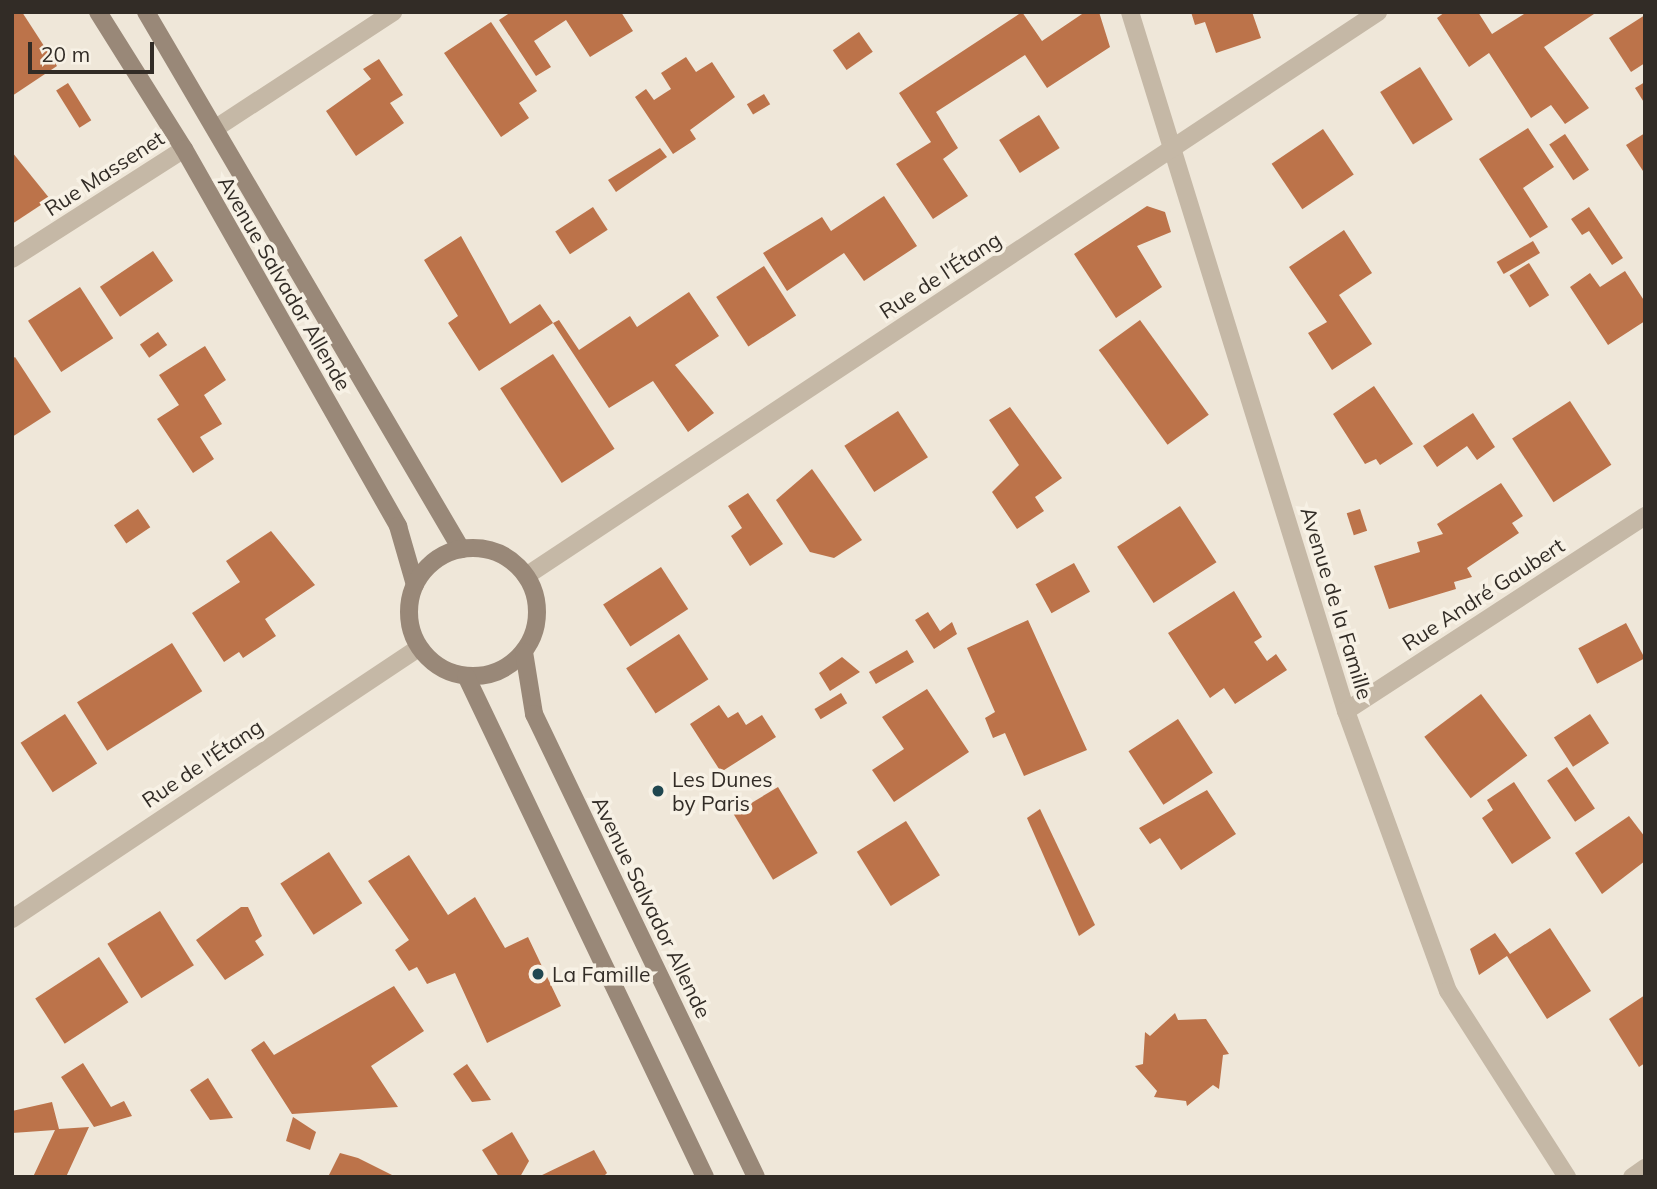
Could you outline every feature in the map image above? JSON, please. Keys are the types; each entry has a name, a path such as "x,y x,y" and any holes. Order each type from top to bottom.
{"main road":[{"name":"Avenue Salvador Allende","path":"98,12 184,149 398,526 415,584 409,617 419,648"},
{"name":"Avenue Salvador Allende","path":"146,12 461,549"},
{"path":"415,584 433,562 461,549 497,553 526,576"},
{"name":"Avenue Salvador Allende","path":"526,576 537,614 524,652 534,714 756,1177"},
{"path":"419,648 448,672 466,676 498,671 524,652"},
{"path":"466,676 705,1177"}],"street":[{"path":"216,128 393,12"},
{"name":"Avenue de la Famille","path":"1130,12 1175,147 1346,711 1448,991 1567,1177"},
{"name":"Rue de l'Étang","path":"526,576 1378,12"},
{"name":"Rue Massenet","path":"12,259 184,149"},
{"name":"Rue André Gaubert","path":"1346,711 1645,516"},
{"name":"Rue de l'Étang","path":"12,919 419,648"},
{"path":"1632,1177 1645,1168"}],"building":[{"path":"12,12 22,12 57,66 12,96"},
{"path":"511,12 621,12 633,31 590,57 566,20 534,41 551,67 536,76 499,20"},
{"path":"1022,12 1042,41 1085,12 1099,12 1110,47 1047,88 1025,55 936,112 958,148 943,159 968,196 933,219 896,164 931,142 899,93"},
{"path":"1191,12 1252,12 1261,38 1216,53 1205,22 1195,25"},
{"path":"1445,12 1478,12 1492,34 1527,12 1597,12 1544,47 1589,108 1565,124 1551,105 1531,118 1489,53 1469,67 1437,18"},
{"path":"1645,15 1645,63 1631,72 1609,38"},
{"path":"491,22 537,91 519,103 529,118 501,137 444,53"},
{"path":"859,32 873,52 847,70 833,50"},
{"path":"686,57 696,72 712,62 735,97 690,130 696,139 673,154 635,97 646,89 654,100 671,89 661,73"},
{"path":"379,59 403,95 390,103 404,123 356,156 326,111 371,79 363,69"},
{"path":"1420,67 1453,120 1413,144 1380,92"},
{"path":"1645,82 1645,104 1635,88"},
{"path":"68,83 91,120 79,128 56,90"},
{"path":"764,94 770,104 753,115 747,104"},
{"path":"1039,115 1060,148 1020,173 999,140"},
{"path":"1528,128 1554,167 1523,188 1548,227 1530,238 1479,159"},
{"path":"1323,129 1354,175 1302,209 1272,164"},
{"path":"1645,133 1645,174 1626,145"},
{"path":"1565,134 1589,170 1573,180 1549,145"},
{"path":"660,148 667,157 616,192 608,180"},
{"path":"12,152 50,199 12,224"},
{"path":"884,196 917,246 864,281 844,253 787,291 763,253 822,217 831,231"},
{"path":"1147,206 1165,212 1171,232 1137,246 1162,287 1116,318 1074,254"},
{"path":"593,207 608,230 570,254 555,232"},
{"path":"1589,207 1623,258 1612,265 1589,231 1582,235 1571,219"},
{"path":"1344,230 1372,273 1339,295 1372,344 1332,370 1308,333 1327,322 1289,267"},
{"path":"461,236 510,324 540,304 553,323 479,371 448,323 458,316 424,260"},
{"path":"1533,241 1540,253 1504,274 1497,262"},
{"path":"153,251 173,281 120,317 100,287"},
{"path":"1529,263 1549,295 1530,307 1509,275"},
{"path":"764,266 796,315 748,347 716,297"},
{"path":"1625,271 1645,302 1645,321 1608,345 1570,287 1590,273 1600,287"},
{"path":"80,287 113,338 61,372 28,321"},
{"path":"689,292 719,336 675,365 714,413 688,432 653,381 609,408 553,323 559,320 579,350 630,316 637,327"},
{"path":"1140,320 1209,415 1168,445 1099,350"},
{"path":"158,332 167,345 149,358 140,345"},
{"path":"205,346 226,380 204,395 222,424 200,437 214,459 193,473 157,419 179,405 159,375"},
{"path":"553,354 615,449 562,483 500,388"},
{"path":"15,357 51,412 12,437 12,359"},
{"path":"1374,386 1413,444 1380,465 1376,459 1365,464 1333,414"},
{"path":"1570,401 1611,465 1554,502 1512,439"},
{"path":"1010,407 1062,478 1035,497 1044,511 1017,529 992,492 1019,465 989,420"},
{"path":"898,411 928,457 874,492 844,446"},
{"path":"1473,413 1495,447 1477,460 1467,446 1437,467 1423,446"},
{"path":"812,469 862,540 834,558 810,552 776,500"},
{"path":"1501,483 1523,516 1512,523 1519,533 1467,568 1472,577 1454,582 1456,589 1389,609 1374,566 1420,552 1417,542 1443,534 1437,524"},
{"path":"748,493 783,544 750,566 731,536 742,528 728,506"},
{"path":"1180,506 1216,562 1154,603 1117,547"},
{"path":"138,509 150,527 126,543 114,525"},
{"path":"1360,509 1367,531 1354,535 1347,513"},
{"path":"271,531 315,585 265,619 276,636 243,658 239,652 224,662 192,613 240,582 226,561"},
{"path":"1074,563 1090,592 1052,613 1036,584"},
{"path":"661,567 688,609 630,647 603,605"},
{"path":"1234,591 1262,637 1254,642 1267,661 1276,654 1287,670 1235,704 1224,688 1210,698 1168,633"},
{"path":"928,612 940,631 952,622 957,634 934,649 915,620"},
{"path":"1028,620 1087,750 1024,776 1005,733 993,738 985,718 995,712 967,648"},
{"path":"1626,623 1645,658 1597,684 1578,648"},
{"path":"679,634 708,679 656,714 626,668"},
{"path":"172,643 202,691 107,751 77,702"},
{"path":"907,650 914,662 876,684 869,672"},
{"path":"842,657 860,672 830,691 819,673"},
{"path":"927,689 969,752 894,802 872,770 904,749 882,717"},
{"path":"841,693 847,703 821,719 814,709"},
{"path":"1481,694 1527,755 1471,798 1424,737"},
{"path":"719,705 728,718 738,712 746,725 762,715 776,737 721,772 690,724"},
{"path":"65,714 97,763 53,792 21,743"},
{"path":"1590,714 1609,743 1573,767 1554,737"},
{"path":"1178,719 1213,773 1163,805 1129,751"},
{"path":"1567,767 1595,808 1575,822 1547,780"},
{"path":"1514,782 1551,838 1512,864 1482,818 1493,810 1487,800"},
{"path":"778,787 818,853 773,880 733,814"},
{"path":"1207,790 1236,834 1181,870 1160,838 1150,844 1139,828"},
{"path":"1040,809 1095,925 1079,936 1027,818"},
{"path":"1629,816 1645,837 1645,861 1602,894 1575,853"},
{"path":"906,821 940,875 891,906 857,852"},
{"path":"329,852 362,903 314,935 280,884"},
{"path":"409,855 448,915 475,897 505,948 528,937 561,1006 487,1043 455,973 427,984 417,967 409,971 395,950 409,940 368,881"},
{"path":"241,907 248,907 262,936 255,941 264,955 225,980 196,940"},
{"path":"160,911 194,965 141,998 107,944"},
{"path":"1550,928 1591,991 1547,1019 1507,956 1479,975 1470,949 1495,933 1510,954"},
{"path":"99,957 128,1002 65,1044 35,998"},
{"path":"394,986 424,1031 371,1066 398,1107 292,1114 251,1050 264,1041 274,1055"},
{"path":"1645,995 1645,1063 1639,1067 1609,1019"},
{"path":"1175,1013 1178,1020 1206,1019 1229,1054 1223,1055 1219,1089 1213,1085 1187,1106 1186,1101 1154,1097 1157,1091 1135,1066 1143,1064 1145,1032 1150,1036"},
{"path":"83,1063 111,1107 124,1101 132,1116 94,1127 61,1077"},
{"path":"467,1064 491,1100 472,1102 453,1074"},
{"path":"208,1078 233,1118 210,1120 190,1090"},
{"path":"52,1102 59,1129 89,1127 66,1177 33,1177 55,1130 12,1133 12,1111"},
{"path":"293,1117 316,1132 310,1150 286,1141"},
{"path":"512,1132 529,1161 520,1177 499,1177 482,1150"},
{"path":"594,1150 607,1173 603,1177 538,1177"},
{"path":"340,1153 358,1158 396,1177 328,1177"}],"place":[{"name":"Les Dunes by Paris","path":"658,791"},
{"name":"La Famille","path":"538,974"}]}
